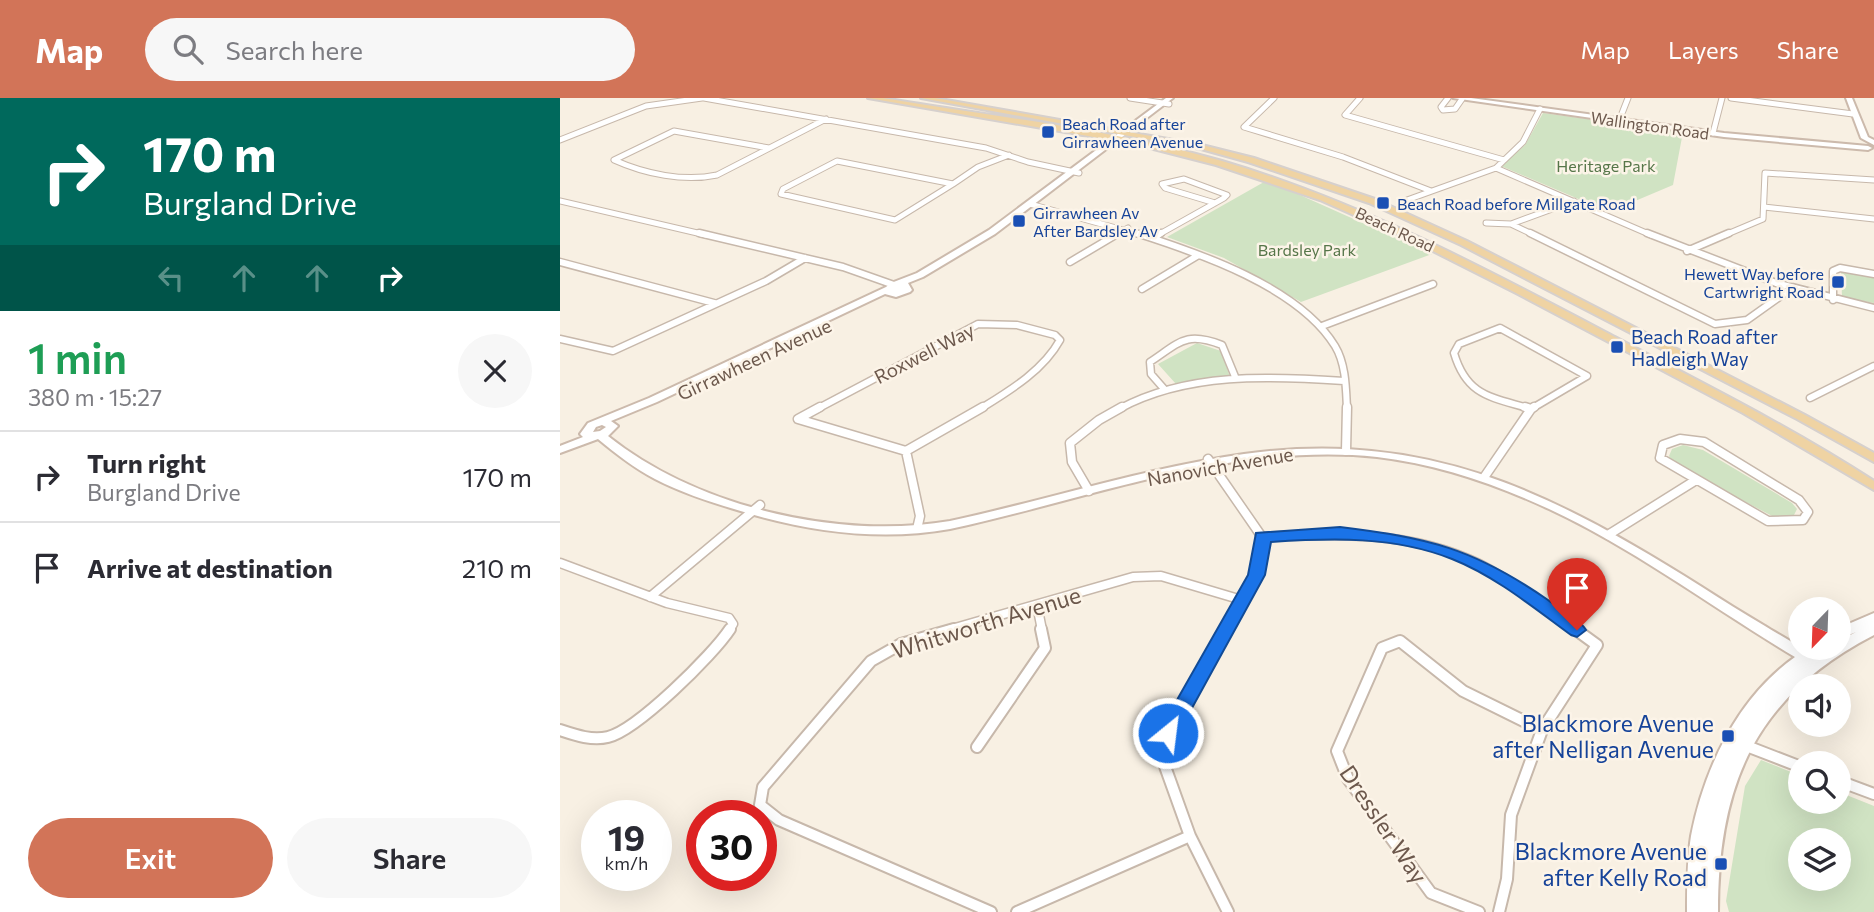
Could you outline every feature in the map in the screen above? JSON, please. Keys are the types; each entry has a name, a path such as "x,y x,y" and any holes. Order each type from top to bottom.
{"main road":[{"name":"Beach Road","path":"870,98 1123,136 1219,162 1296,188 1392,226 1785,432 1874,486"},
{"name":"Beach Road","path":"924,98 1240,156 1404,214 1801,417 1874,458"}],"street":[{"path":"560,140 638,108 703,98 986,148 1076,172"},
{"path":"1130,98 1168,102"},
{"name":"Girrawheen Avenue","path":"890,287 907,288 991,238 1176,98"},
{"path":"1274,98 1244,127 1343,157 1431,191"},
{"path":"1360,98 1345,115 1504,160"},
{"path":"1448,98 1441,107 1443,110 1455,109 1462,99"},
{"name":"Wallington Road","path":"1456,98 1713,134 1869,145"},
{"path":"1619,121 1628,98"},
{"path":"1713,134 1722,98"},
{"path":"1731,98 1853,114"},
{"path":"1849,98 1853,114 1869,145"},
{"path":"1407,200 1496,168 1523,142 1540,110"},
{"path":"769,148 674,131 614,160 704,179 769,148 825,119"},
{"path":"953,184 837,161 783,189 781,194 895,220 904,217 985,163 1009,155"},
{"path":"1496,168 1687,251 1792,288 1874,308"},
{"path":"1687,251 1763,219 1765,173 1874,180"},
{"path":"1155,237 1215,203 1227,195 1223,191 1179,178 1170,179 1162,184 1166,188 1215,203"},
{"path":"560,201 853,270 890,287"},
{"path":"1486,223 1511,224 1574,201"},
{"path":"1033,205 1155,237 1263,287 1322,326 1339,354 1344,382 1346,449"},
{"name":"Girrawheen Avenue","path":"560,450 890,287 920,275 1033,205"},
{"path":"1763,207 1874,219"},
{"path":"1511,224 1715,324 1731,327 1767,310 1792,288"},
{"path":"1070,262 1128,228"},
{"path":"1142,289 1197,256"},
{"path":"560,339 613,351 766,281 805,258"},
{"path":"560,262 714,303"},
{"path":"1833,300 1833,271 1840,268 1874,274"},
{"path":"1322,326 1433,284"},
{"name":"Roxwell Way","path":"990,321 1011,323 1055,335 1059,340 1054,351 1013,389 906,452 798,419 978,324 990,321"},
{"path":"1487,474 1531,408 1587,376 1500,328 1459,344 1454,353 1458,374 1473,391 1531,408"},
{"path":"1165,390 1151,374 1150,362 1178,343 1198,336 1222,345 1236,379"},
{"path":"1810,398 1865,368 1874,366"},
{"path":"1088,489 1072,462 1068,451 1070,443 1126,404 1165,390 1236,379 1269,377 1344,382"},
{"name":"Girrawheen Avenue","path":"560,444 602,429"},
{"name":"Nanovich Avenue","path":"602,429 659,478 757,508 790,522 833,529 918,526 1210,461 1284,452 1346,449 1424,461 1487,474 1551,503 1611,533 1788,638"},
{"path":"1680,439 1704,442 1799,500 1808,512 1804,520 1768,521 1696,480 1660,458 1663,445 1680,439"},
{"path":"906,452 920,516 918,526"},
{"path":"1210,461 1262,537 1262,561 1168,733 1162,758 1190,836 1228,912"},
{"path":"1611,533 1696,480"},
{"path":"650,597 757,508"},
{"path":"1262,537 1340,532 1415,542 1460,556 1517,587 1597,645 1542,730 1511,815 1507,879 1499,912"},
{"path":"560,563 650,597 720,615 733,624 708,654 628,728 602,739 560,730"},
{"name":"Whitworth Avenue","path":"991,912 779,820 760,805 763,787 870,661 901,644 1133,577 1161,576 1242,600"},
{"path":"977,747 1045,648 1037,605"},
{"path":"1852,628 1874,618"},
{"path":"1852,640 1874,629"},
{"name":"Dressler Way","path":"1479,912 1431,893 1348,779 1337,751 1382,648 1401,641 1463,691 1542,730"},
{"path":"1696,912 1695,869 1701,835 1737,742 1766,691 1802,660"},
{"path":"1737,742 1788,761"},
{"path":"1709,912 1714,838 1737,742"},
{"path":"1851,785 1874,794"},
{"path":"1017,912 1190,836"}],"green space":[{"name":"Heritage Park","path":"1543,113 1683,132 1673,185 1609,212 1501,166 1525,145"},
{"name":"Bardsley Park","path":"1264,182 1291,191 1432,254 1301,302 1224,258 1167,237"},
{"path":"1841,272 1874,277 1874,303 1842,297"},
{"path":"1197,343 1221,351 1230,377 1176,384 1158,364"},
{"path":"1683,445 1703,450 1792,503 1797,509 1794,515 1774,517 1674,464 1669,456 1672,449"},
{"path":"1761,760 1788,771 1788,814 1851,814 1851,797 1874,806 1874,912 1729,912 1726,901 1745,786"}],"place":[{"name":"Beach Road after Girrawheen Avenue","path":"1048,132"},
{"name":"Beach Road before Millgate Road","path":"1383,203"},
{"name":"Girrawheen Av After Bardsley Av","path":"1019,221"},
{"name":"Hewett Way before Cartwright Road","path":"1838,282"},
{"name":"Beach Road after Hadleigh Way","path":"1617,347"},
{"name":"Blackmore Avenue after Nelligan Avenue","path":"1728,736"},
{"name":"Blackmore Avenue after Kelly Road","path":"1721,864"}],"route":[{"path":"1168,733 1256,575 1262,561 1262,537 1340,532 1415,542 1460,556 1517,587 1577,630"}]}
